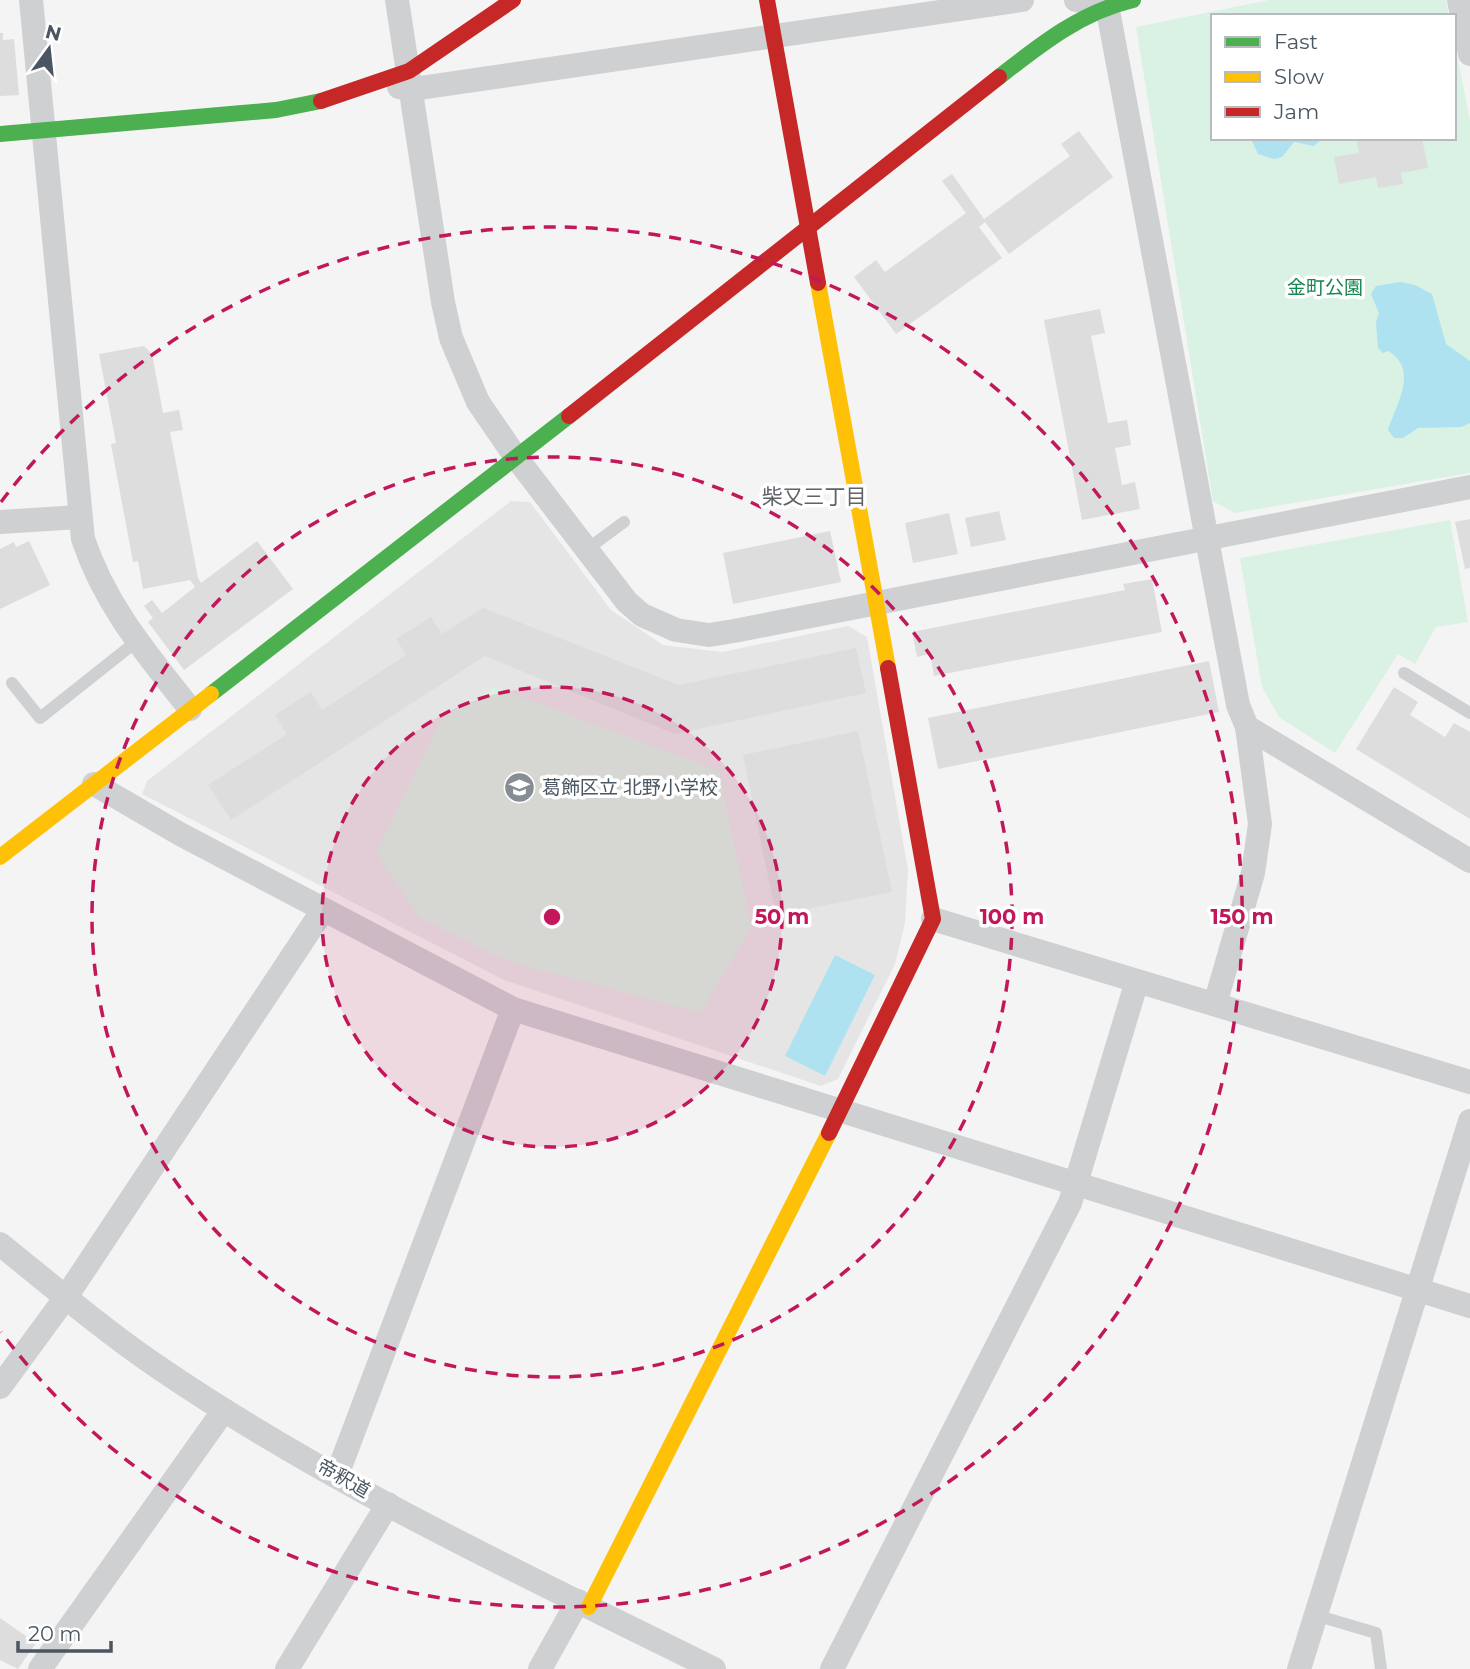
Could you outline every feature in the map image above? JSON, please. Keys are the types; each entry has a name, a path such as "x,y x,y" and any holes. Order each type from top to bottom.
{"street":[{"path":"31,0 79,517 91,561 106,596 190,709"},
{"path":"397,0 451,338 478,402 515,456 611,583 642,615 658,624 694,634 734,631 1470,487"},
{"path":"411,80 513,0"},
{"path":"540,1669 583,1604 840,1112 933,919 767,0"},
{"path":"0,134 276,110 326,100 375,85 774,36 1022,0"},
{"path":"1076,0 1106,3 1133,0"},
{"path":"1459,0 1470,54"},
{"path":"0,857 1048,39 1106,3"},
{"path":"1106,3 1238,705 1247,727 1260,824 1253,873 1215,1004"},
{"path":"0,522 79,517"},
{"path":"1247,727 1470,861"},
{"path":"94,784 135,810 513,1009 1470,1306"},
{"path":"0,1387 66,1297 323,910"},
{"path":"933,919 1470,1082"},
{"path":"832,1669 1070,1203 1137,981"},
{"path":"337,1475 513,1009"},
{"path":"1299,1669 1420,1290 1470,1121"},
{"name":"帝釈道","path":"0,1244 153,1364 224,1410 388,1504 714,1669"},
{"path":"40,1669 224,1410"},
{"path":"287,1669 388,1504"}],"lane":[{"path":"586,550 624,522"},
{"path":"12,683 40,718 137,641"},
{"path":"1404,673 1470,713"},
{"path":"1315,1615 1376,1633 1381,1669"}],"shaded area":[{"name":"葛飾区立 北野小学校","path":"511,501 530,502 611,610 663,645 722,652 848,626 867,637 908,870 905,923 895,964 838,1079 821,1086 504,980 142,794 147,781"}],"green space":[{"name":"金町公園","path":"1269,0 1446,0 1449,14 1211,14 1211,140 1456,140 1456,50 1470,120 1470,473 1235,513 1213,501 1136,27"},
{"path":"1450,520 1468,622 1436,627 1415,664 1398,654 1335,753 1279,717 1262,687 1240,558"},
{"path":"495,687 719,771 751,927 701,1013 507,961 419,917 376,853 442,718"}],"water":[{"path":"1251,140 1321,140 1314,146 1294,142 1282,157 1274,159 1258,154"},
{"path":"1400,282 1415,285 1432,294 1446,344 1470,361 1470,423 1461,427 1418,428 1403,438 1394,438 1388,430 1400,398 1404,377 1397,358 1378,348 1376,322 1379,313 1371,294 1376,286"},
{"path":"835,955 875,975 825,1076 785,1056"}],"building":[{"path":"0,33 3,33 3,40 14,39 19,95 0,96"},
{"path":"1079,131 1113,177 1009,254 985,222 979,227 1002,258 896,334 854,277 876,260 885,272 966,213 942,181 952,174 984,219 1070,156 1061,144"},
{"path":"1356,140 1422,140 1428,168 1401,173 1403,184 1378,188 1376,177 1339,184 1334,157 1359,153"},
{"path":"1100,309 1105,333 1091,336 1108,423 1127,420 1131,445 1115,448 1122,485 1135,482 1140,509 1082,520 1044,320"},
{"path":"144,346 152,354 163,413 179,410 183,430 170,432 201,583 257,541 293,589 184,670 148,622 153,618 144,606 152,600 162,613 195,587 190,580 143,589 138,561 133,562 111,444 116,443 99,354"},
{"path":"999,511 1006,540 971,547 965,518"},
{"path":"949,513 958,554 913,563 905,523"},
{"path":"1470,519 1470,568 1465,569 1455,522"},
{"path":"830,531 841,582 733,604 723,553"},
{"path":"29,541 50,585 0,609 0,549 14,542 16,547"},
{"path":"1152,579 1162,632 934,676 930,654 917,657 912,632 1125,590 1123,584"},
{"path":"483,608 679,685 856,648 866,693 675,734 485,656 231,820 208,785 287,734 275,715 311,692 322,710 406,655 396,639 431,617 442,634"},
{"path":"1209,661 1219,712 938,769 928,718"},
{"path":"1394,687 1418,702 1410,715 1445,737 1454,723 1470,732 1470,819 1356,749"},
{"path":"858,731 892,892 776,915 743,755"},
{"path":"0,1618 36,1643 18,1669 0,1660"}],"traffic: fast":[{"path":"999,77 1079,21 1114,5 1133,0"},
{"path":"0,134 276,110 321,101"},
{"path":"211,694 569,416"}],"traffic: slow":[{"path":"818,283 888,668"},
{"path":"0,857 211,694"},
{"path":"589,1607 829,1133"}],"traffic: jam":[{"path":"321,101 409,71 513,0"},
{"path":"767,0 818,283"},
{"path":"569,416 999,77"},
{"path":"829,1133 933,919 888,668"}],"place":[{"name":"葛飾区立 北野小学校","path":"519,787"}],"district":[{"name":"柴又三丁目","path":"814,497"}]}
